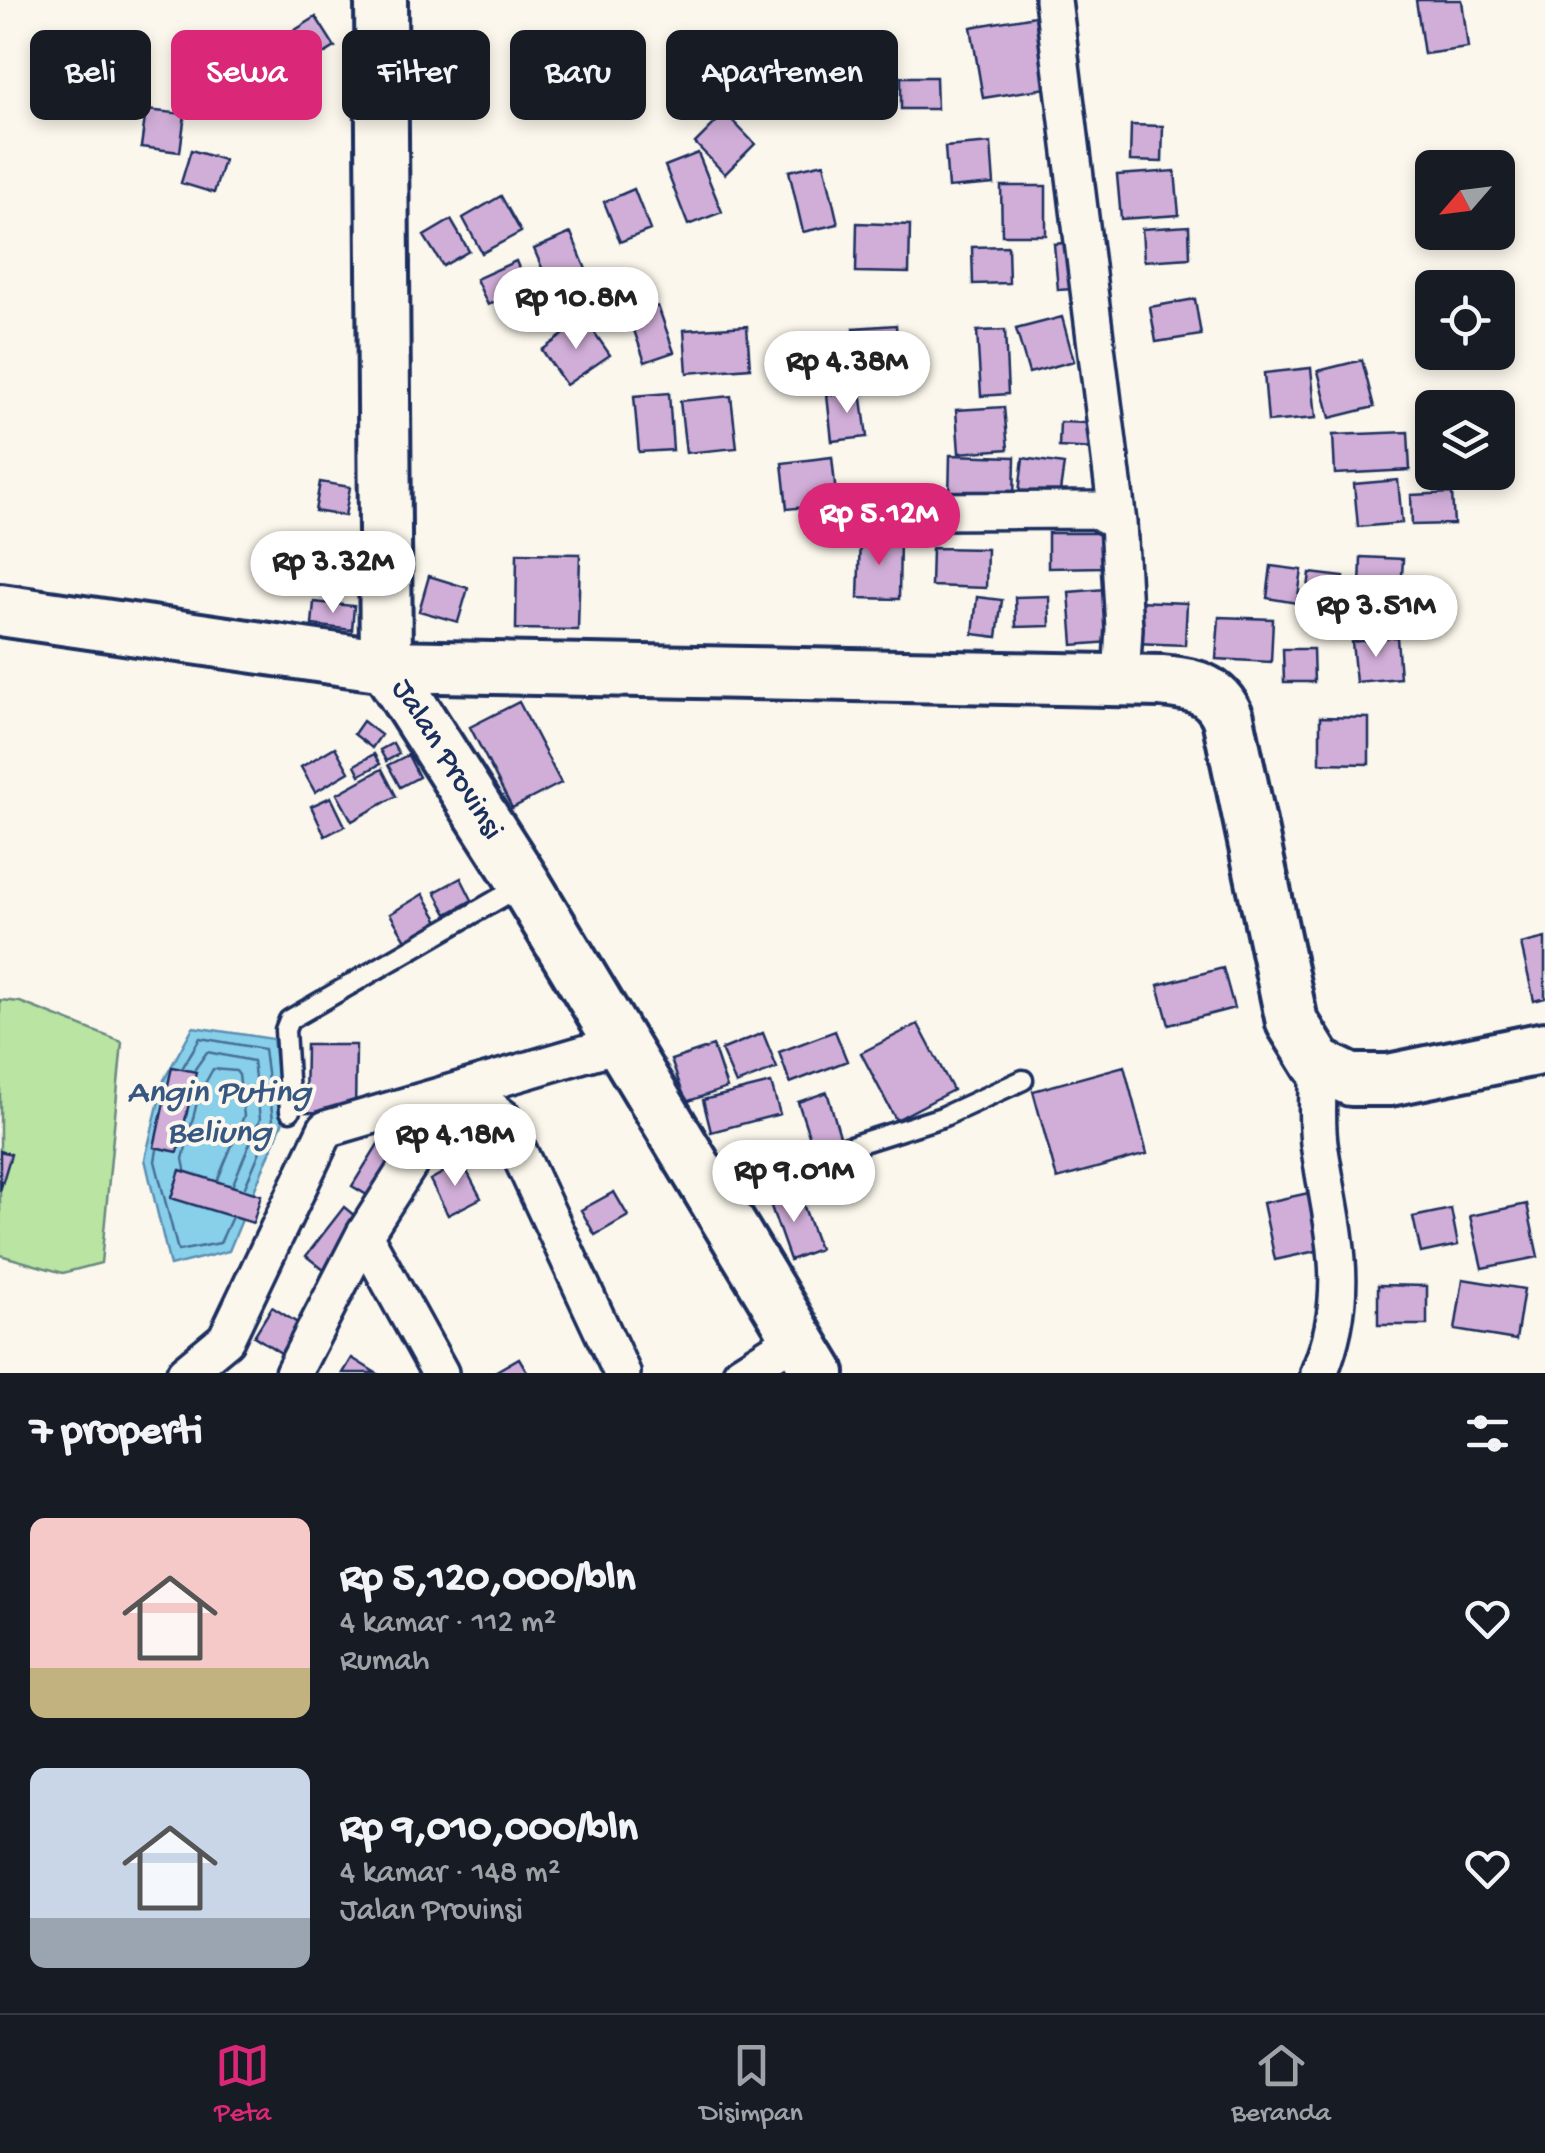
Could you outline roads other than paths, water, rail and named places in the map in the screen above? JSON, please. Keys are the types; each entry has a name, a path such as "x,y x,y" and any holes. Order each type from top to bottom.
{"street":[{"name":"Jalan Provinsi","path":"381,0 386,666 525,884 809,1355"},
{"path":"1054,0 1118,523 1124,628 1121,680"},
{"path":"927,511 1095,510 1118,523"},
{"path":"0,610 386,666 1121,680 1185,684 1207,691 1222,703 1292,1022 1318,1064 1319,1146 1338,1246 1338,1318 1319,1373"},
{"path":"184,1373 226,1339 326,1129 620,1043"},
{"path":"1318,1064 1351,1080 1389,1080 1545,1048"},
{"path":"293,1373 364,1234 440,1116 470,1102 486,1105 504,1118 622,1373"},
{"path":"364,1234 440,1373"},
{"path":"741,1373 809,1355"}],"lane":[{"path":"290,1112 285,1030 289,1020 525,884"},
{"path":"712,1194 942,1117 1023,1080"}],"water":[{"name":"Angin Puting Beliung","path":"193,1027 273,1039 283,1121 229,1251 170,1266 145,1159 164,1080"}]}
